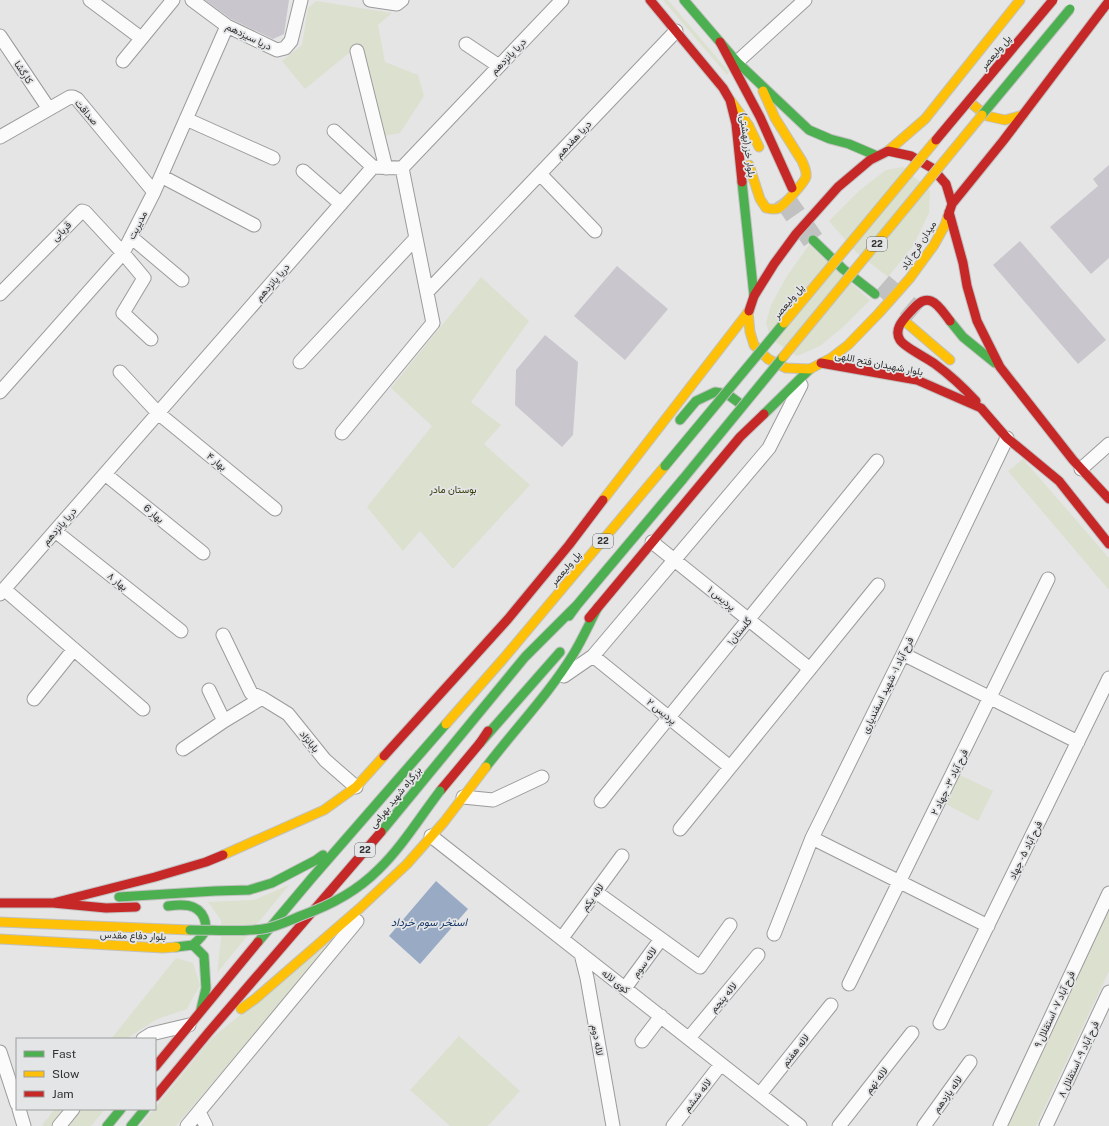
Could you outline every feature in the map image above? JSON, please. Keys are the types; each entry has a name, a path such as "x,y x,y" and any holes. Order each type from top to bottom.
{"main road":[{"name":"بلوار خزر(بهشتی)","path":"650,0 723,88 730,100 736,124 754,296"},
{"path":"684,0 737,62 809,130 830,139 849,144 877,156"},
{"path":"53,903 155,877 206,862 324,810 356,787 508,619 569,545 748,312 754,296 774,264 796,234 838,187 870,160 888,151 925,119 1020,0"},
{"name":"پل ولیعصر","path":"540,615 1052,0"},
{"name":"22","path":"577,605 684,479 1077,0"},
{"name":"میدان فرح آباد","path":"598,607 740,437 815,366 831,358 848,345 910,278 934,245 945,225 951,208 1109,1"},
{"path":"720,42 760,117 792,188"},
{"path":"965,81 966,68"},
{"path":"736,124 760,199 766,208 774,210 781,207 802,183 806,172 802,162 776,122 760,84"},
{"path":"967,93 972,104 987,116 1005,120 1023,115"},
{"path":"730,100 748,126 762,154"},
{"path":"888,151 911,156 932,168 946,184 977,320 1000,367 1077,464"},
{"path":"814,240 843,269 875,294"},
{"path":"837,244 851,259 867,272"},
{"path":"981,408 966,389 937,364 902,343 898,337 900,324 918,304 924,300 930,300 935,303 963,337 1000,367"},
{"path":"748,312 750,332 754,345 768,359 786,368 815,366"},
{"path":"908,324 954,363"},
{"name":"بلوار شهیدان فتح اللهی","path":"815,366 917,380 981,408 1006,438 1059,481 1109,544"},
{"path":"672,428 696,401 715,392 727,394 737,401 743,409 744,426 740,437"},
{"path":"1022,410 1077,464 1109,499"},
{"path":"1029,445 1059,481"},
{"path":"569,545 648,456"},
{"path":"546,649 577,605"},
{"name":"بزرگراه شهید بهرامی","path":"156,1096 208,1033 376,838 525,657 577,605"},
{"path":"0,922 238,931 264,928 316,911 349,893 370,877 386,862 440,791 598,607"},
{"path":"208,1033 255,998 350,916 418,852 552,684 574,652 598,607"},
{"name":"بزرگراه شهید بهرامی","path":"156,1066 311,879 352,834 540,615"},
{"path":"473,671 508,619"},
{"path":"480,743 528,674"},
{"path":"408,768 447,709"},
{"path":"0,903 53,903 146,895 249,890 272,884 294,873 316,860 352,834"},
{"path":"53,903 106,908 145,906"},
{"path":"161,906 188,905 197,908 203,915 206,923 205,929 194,945 204,956 206,988 201,1011"},
{"name":"بلوار دفاع مقدس","path":"0,939 163,948 194,945"},
{"path":"107,1126 120,1110"},
{"path":"131,1126 144,1110"}],"street":[{"path":"90,0 141,38"},
{"path":"122,61 173,0"},
{"name":"دریا سیزدهم","path":"192,0 226,26 277,50 285,48 292,41 301,0"},
{"path":"370,0 397,4 402,0"},
{"name":"دریا پانزدهم","path":"402,168 562,0"},
{"path":"737,62 805,0"},
{"name":"مدیریت","path":"0,392 123,253 154,192 226,26"},
{"name":"دریا هفدهم","path":"427,292 676,31"},
{"name":"کارگشا","path":"0,36 49,109"},
{"path":"466,44 499,66"},
{"path":"358,51 380,167"},
{"name":"صداقت","path":"0,137 73,96 154,192"},
{"path":"186,119 273,158"},
{"path":"334,131 380,167 402,168 433,324 342,434"},
{"name":"دریا پانزدهم","path":"2,591 341,204 380,167"},
{"path":"303,171 341,204"},
{"path":"540,174 595,231"},
{"path":"161,176 254,225"},
{"name":"قربانی","path":"0,294 82,211 85,212 123,253"},
{"path":"131,237 182,280"},
{"path":"300,362 416,238"},
{"path":"123,253 144,278 123,313 151,339"},
{"path":"552,684 593,656 769,448 815,366"},
{"name":"بهار ۴","path":"120,372 158,413 275,509"},
{"name":"فرح آباد ۱ - شهید اسفندیاری","path":"774,934 812,838 903,654 1006,438"},
{"path":"1077,464 1109,444"},
{"name":"گلستان۱","path":"601,801 877,461"},
{"name":"بهار 6","path":"105,474 203,553"},
{"name":"بهار ۸","path":"55,531 181,631"},
{"name":"پردیس ۱","path":"652,542 810,669"},
{"name":"فرح آباد ۳ - جهاد ۲","path":"850,984 1048,579"},
{"path":"680,829 878,585"},
{"path":"2,591 74,649 143,709"},
{"name":"بابانژاد","path":"223,635 250,693 262,698 288,714 325,760 356,787"},
{"path":"34,699 74,649"},
{"path":"903,654 1078,742"},
{"name":"پردیس ۲","path":"593,656 730,767"},
{"name":"فرح آباد ۵ - جهاد","path":"940,1023 1109,678"},
{"path":"209,690 224,721"},
{"path":"183,749 224,721 262,698"},
{"path":"463,797 493,800 542,777"},
{"name":"کوی لاله","path":"431,836 800,1126"},
{"path":"812,838 988,926"},
{"name":"لاله یکم","path":"562,938 622,856"},
{"path":"187,1126 394,876"},
{"path":"596,892 661,939"},
{"name":"فرح آباد ۷ - استقلال ۹","path":"1000,1126 1109,893"},
{"name":"لاله سوم","path":"625,988 661,939 700,967 730,925"},
{"name":"لاله دوم","path":"581,954 587,978 613,1126"},
{"name":"لاله پنجم","path":"688,1038 758,955"},
{"name":"فرح آباد ۹ - استقلال ۸","path":"1046,1126 1109,992"},
{"name":"لاله هفتم","path":"760,1094 831,1005"},
{"path":"642,1041 661,1016"},
{"path":"145,1038 151,1034 190,1024"},
{"name":"لاله نهم","path":"839,1126 912,1033"},
{"path":"0,1052 16,1101"},
{"name":"لاله یازدهم","path":"924,1126 970,1062"},
{"name":"لاله ششم","path":"673,1126 721,1064"},
{"path":"18,1110 24,1126"},
{"path":"60,1126 73,1110"},
{"path":"200,1112 206,1126"}],"green space":[{"path":"663,0 668,0 729,72 727,75"},
{"path":"316,1 392,13 378,25 385,62 418,75 424,96 400,133 384,136 360,44 305,89 282,61 302,45 308,8"},
{"path":"903,167 930,191 929,213 913,246 888,277 856,252 829,221 860,190 886,170"},
{"path":"809,245 870,300 843,327 820,346 797,356 771,339 766,323 771,305 787,276"},
{"name":"بوستان مادر","path":"481,277 529,321 471,402 501,425 484,444 530,485 453,569 420,531 403,551 367,507 432,426 391,388"},
{"path":"1023,459 1109,558 1109,590 1008,471"},
{"path":"956,773 993,791 978,821 942,802"},
{"path":"289,885 217,973 221,938 221,920 208,902 254,900"},
{"path":"1109,911 1109,971 1036,1126 1008,1126"},
{"path":"337,936 176,1126 140,1126 153,1110 156,1110 156,1106 212,1038"},
{"path":"176,958 193,963 200,985 187,1009 157,1019 128,1038 112,1038"},
{"path":"459,1036 520,1091 488,1126 450,1126 410,1090"},
{"path":"54,1110 61,1110 51,1126 42,1125"},
{"path":"80,1110 104,1110 91,1126 66,1126"}],"water":[{"name":"استخر سوم خرداد","path":"436,881 468,909 420,964 389,936"}],"building":[{"path":"205,0 289,0 284,34 273,39 231,19"},
{"path":"1109,165 1109,258 1091,274 1050,227 1098,186 1093,179"},
{"path":"1020,241 1106,340 1078,364 993,265"},
{"path":"617,266 668,309 625,360 574,316"},
{"path":"545,335 578,362 573,435 562,447 515,405 516,370"}],"tunnel":[{"path":"783,197 813,240"},
{"path":"882,284 917,314"}],"traffic: fast":[{"path":"684,0 737,62 809,130 830,139 849,144 877,156"},
{"path":"982,115 1070,9"},
{"path":"742,182 754,296"},
{"path":"813,240 843,269 875,294"},
{"path":"950,321 963,337 995,363"},
{"path":"665,466 784,323"},
{"path":"683,479 783,357"},
{"path":"764,414 810,369"},
{"path":"680,420 696,401 715,392 727,394 738,402"},
{"path":"569,616 683,479"},
{"path":"381,832 525,657 577,605"},
{"path":"486,767 554,683 577,647 598,607"},
{"path":"480,743 560,652"},
{"path":"258,942 446,724"},
{"path":"190,930 226,931 268,928 313,911 343,897 370,878 387,861 403,842 440,791"},
{"path":"119,897 249,890 272,883 323,855"},
{"path":"168,906 189,906 201,913 206,926 202,936 193,945"},
{"path":"176,947 193,945 204,956 206,988 201,1009"},
{"path":"107,1126 120,1110"},
{"path":"131,1126 144,1110"}],"traffic: slow":[{"path":"888,151 925,119 1020,0"},
{"path":"749,165 760,199 766,208 776,209 782,206 798,189 806,177 806,171 802,161 775,118 763,91"},
{"path":"730,100 749,126 759,147"},
{"path":"971,102 987,116 1005,120 1023,115"},
{"path":"783,357 982,115"},
{"path":"784,323 936,140"},
{"path":"748,312 750,332 754,345 768,359 786,368 810,369 831,358 848,345 879,313 910,278 934,245 945,225 948,216"},
{"path":"603,500 749,311"},
{"path":"908,324 950,360"},
{"path":"446,724 504,658 665,466"},
{"path":"223,855 324,810 356,787 384,756"},
{"path":"241,1009 255,999 360,908 407,864 444,822 486,767"},
{"path":"0,922 190,930"},
{"path":"0,939 163,948 176,947"}],"traffic: jam":[{"path":"650,0 723,88 730,100 736,124 742,182"},
{"path":"936,140 1053,0"},
{"path":"952,204 1003,141 1109,1"},
{"path":"720,42 760,117 792,188"},
{"path":"749,311 754,296 774,264 796,234 838,187 870,160 888,151 911,156 932,168 946,184 952,204 948,216"},
{"path":"949,212 977,321 1000,367 1073,460"},
{"path":"950,321 937,305 927,300 916,306 900,324 898,336 902,343 941,368 976,401"},
{"path":"821,363 917,380 981,408 1007,438 1059,481"},
{"path":"589,618 740,437 764,414"},
{"path":"1073,460 1109,499"},
{"path":"1059,481 1109,544"},
{"path":"384,756 508,619 569,545 603,500"},
{"path":"440,791 480,743 488,731"},
{"path":"156,1096 381,832"},
{"path":"53,903 155,877 206,862 223,855"},
{"path":"0,903 53,903 106,908 136,907"},
{"path":"156,1066 258,942"}]}
